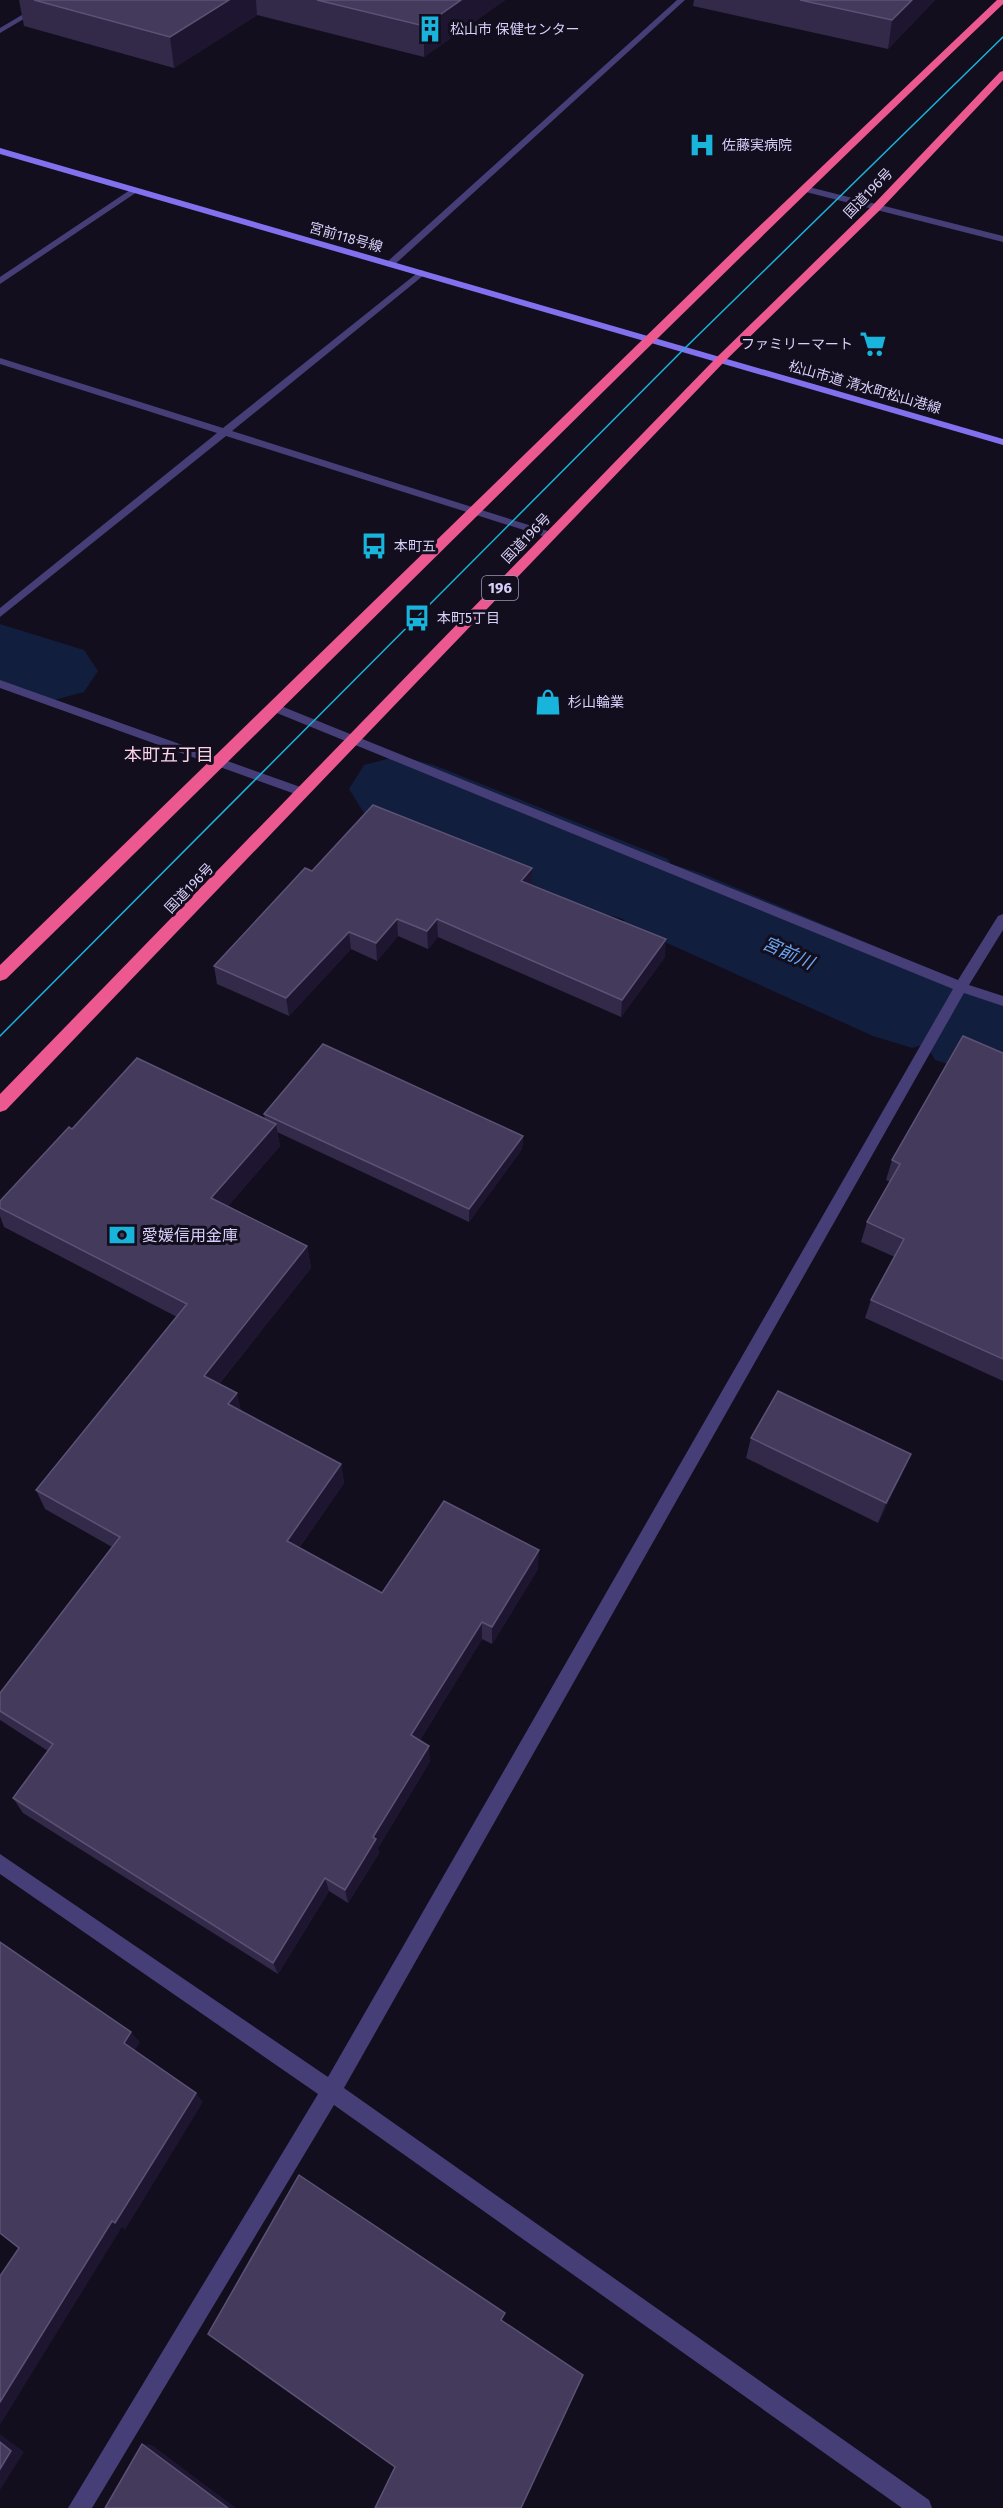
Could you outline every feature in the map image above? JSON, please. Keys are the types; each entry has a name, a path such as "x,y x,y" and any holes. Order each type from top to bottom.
{"highway":[{"path":"0,975 222,762 650,339 1002,0"},
{"name":"国道196号","path":"0,1105 721,359 876,208 1003,74"}],"street":[{"path":"0,31 52,0"},
{"path":"390,264 681,0"},
{"name":"宮前118号線","path":"0,150 684,349"},
{"path":"805,189 1003,238"},
{"path":"0,281 136,190"},
{"path":"0,614 421,273"},
{"name":"松山市道 清水町松山港線","path":"684,349 1003,442"},
{"path":"0,361 550,535"},
{"path":"0,684 302,792"},
{"path":"276,708 961,987 1003,1001"},
{"path":"80,2508 331,2091 961,987 1003,919"},
{"path":"0,1863 331,2091 921,2508"}],"building":[{"path":"34,0 229,0 170,37"},
{"path":"317,0 461,0 424,26"},
{"path":"800,0 912,0 892,20"},
{"path":"373,805 532,868 521,881 666,939 622,1000 437,919 427,931 397,919 376,943 349,932 286,998 214,966 305,868 312,871"},
{"path":"963,1036 1003,1053 1003,1359 871,1300 904,1239 867,1222 900,1164 892,1160"},
{"path":"323,1044 523,1136 469,1209 264,1114"},
{"path":"137,1058 276,1124 211,1198 307,1246 204,1376 237,1393 228,1404 341,1464 287,1541 382,1593 444,1501 539,1550 492,1627 482,1622 411,1735 429,1746 373,1837 376,1839 345,1890 325,1878 273,1963 13,1798 53,1744 0,1711 0,1693 120,1537 36,1490 187,1304 0,1208 0,1201 69,1127 72,1129"},
{"path":"778,1391 911,1454 886,1503 751,1438"},
{"path":"0,1942 131,2032 124,2043 196,2093 115,2223 112,2221 0,2402 0,2276 19,2248 0,2233"},
{"path":"299,2175 505,2313 501,2320 583,2375 521,2508 375,2508 395,2467 208,2334"},
{"path":"0,2442 11,2451 0,2469"},
{"path":"142,2444 228,2508 105,2508"}],"waterway":[{"name":"宮前川","path":"0,653 51,671"},
{"name":"宮前川","path":"399,789 631,885"},
{"name":"宮前川","path":"664,899 912,1007"},
{"name":"宮前川","path":"975,1030 1003,1039"}],"tram line":[{"path":"0,1036 684,349 1003,37"}],"place":[{"name":"松山市 保健センター","path":"430,29"},
{"name":"佐藤実病院","path":"702,145"},
{"name":"ファミリーマート","path":"873,344"},
{"name":"本町五","path":"374,546"},
{"name":"本町5丁目","path":"417,618"},
{"name":"杉山輪業","path":"548,702"},
{"name":"愛媛信用金庫","path":"122,1235"}],"district":[{"name":"本町五丁目","path":"169,755"}]}
